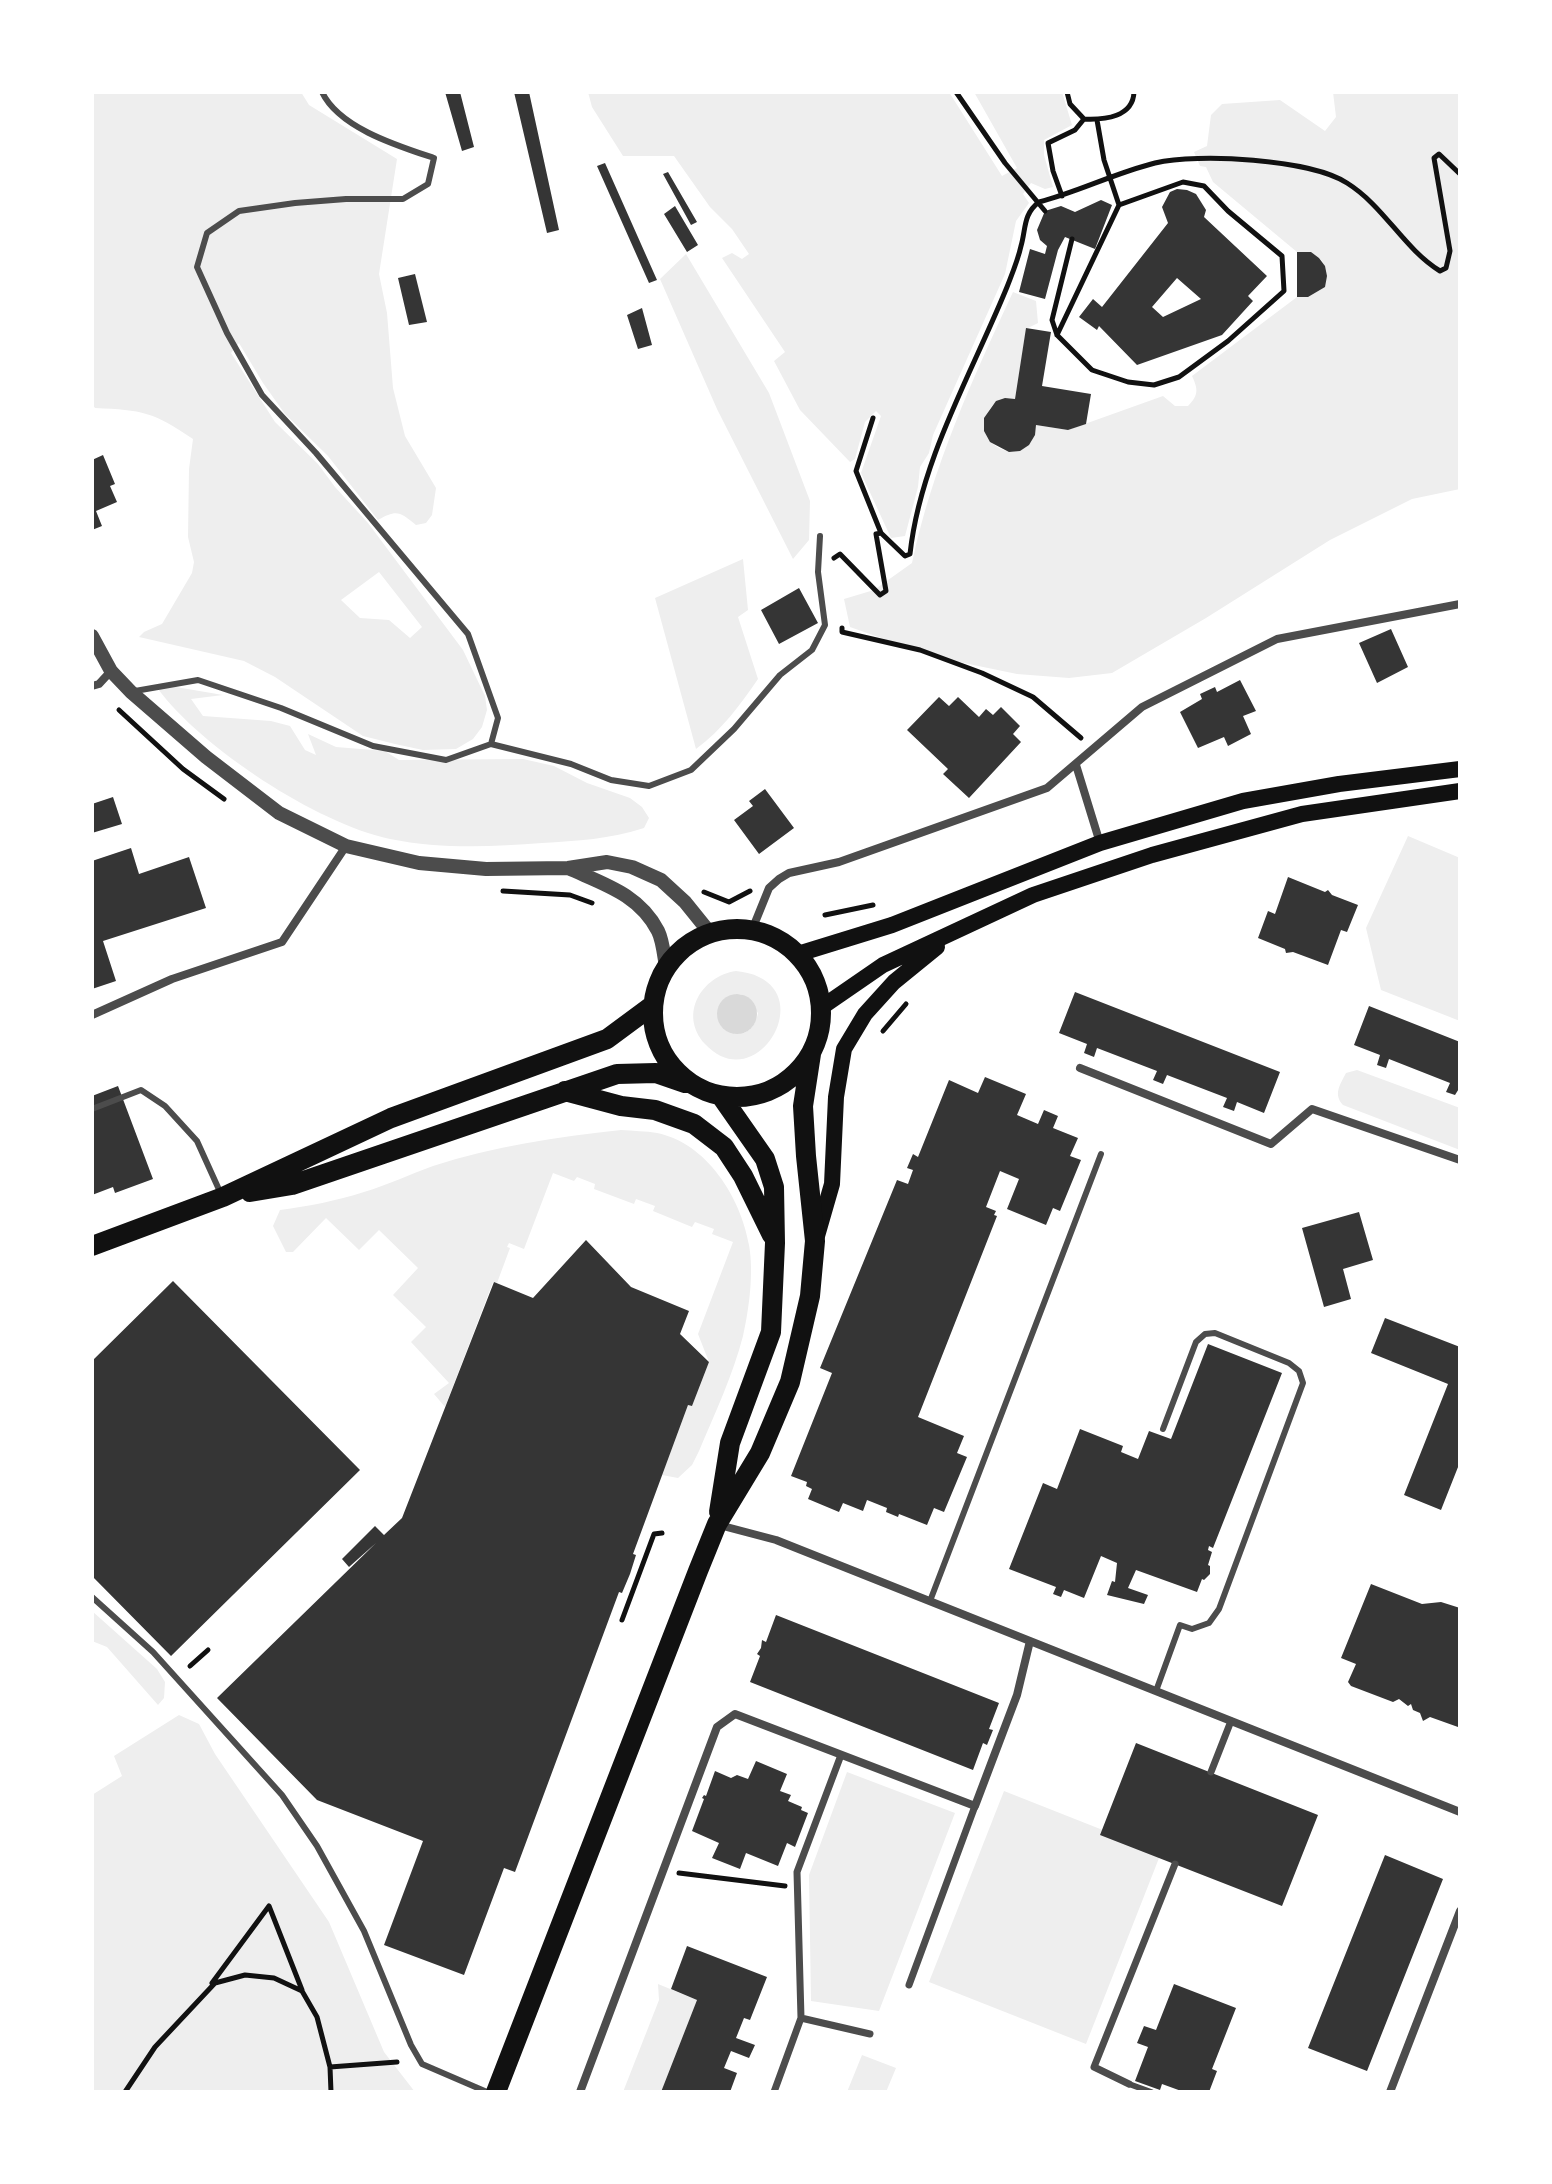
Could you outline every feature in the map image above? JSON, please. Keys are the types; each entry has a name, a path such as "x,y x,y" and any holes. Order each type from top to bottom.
{"main road":[{"path":"798,954 892,925 1100,843 1243,801 1339,784 1460,769"},
{"path":"822,1007 883,965 1033,895 1167,850 1302,814 1460,791"},
{"path":"496,2092 717,1524 760,1453 790,1382 810,1296 815,1241 803,1106 811,1054 820,1031 822,1007 810,970 798,954 769,934 731,928 710,933 685,946 666,967 657,985 653,1024 658,1043 673,1068 695,1087"},
{"path":"815,1241 832,1184 835,1110 844,1049 865,1014 894,982 957,931"},
{"path":"92,1246 223,1197 391,1118 607,1039 653,1005"},
{"path":"223,1197 292,1185 617,1074 656,1073 721,1096 747,1097 772,1090 794,1075 811,1054"},
{"path":"565,1091 621,1106 655,1110 694,1124 724,1147 743,1176 775,1243"},
{"path":"717,1524 730,1443 771,1332 775,1243 774,1187 765,1159 721,1096"}],"street":[{"path":"752,930 769,888 789,873 839,862 1047,788 1142,707 1277,639 1460,604"},
{"path":"92,636 111,671 206,757 279,813 346,846 419,863 486,869 568,868 607,862 632,867 661,880 685,902 710,933"},
{"path":"92,686 99,684 111,671"},
{"path":"1076,765 1100,843"},
{"path":"92,1015 172,979 282,942 346,846"},
{"path":"568,868 623,891 644,911 660,933 666,967"},
{"path":"1080,1068 1271,1144 1312,1109 1460,1160"},
{"path":"717,1524 776,1540 1460,1812"},
{"path":"909,1985 1017,1695 1030,1641"},
{"path":"580,2092 717,1727 735,1714 975,1806"},
{"path":"1211,1772 1231,1721"},
{"path":"774,2092 801,2018 797,1872 841,1755"},
{"path":"1129,2084 1094,2067 1175,1864"},
{"path":"1390,2092 1460,1911"},
{"path":"801,2018 870,2034"}],"lane":[{"path":"322,92 328,104 375,137 434,158 428,184 403,199 320,201 239,211 207,233 197,267 227,333 262,395 316,453 468,634 498,718 491,744"},
{"path":"131,692 198,680 281,708 373,746 446,760 491,744 571,764 611,780 649,786 691,770 734,729 780,675 812,650 825,625 818,572 820,536"},
{"path":"92,1109 141,1090 165,1106 197,1141 223,1197"},
{"path":"930,1601 1101,1154"},
{"path":"1156,1692 1180,1625 1192,1629 1209,1623 1219,1609 1303,1383 1299,1371 1289,1363 1215,1333 1205,1334 1196,1342 1163,1429"},
{"path":"92,1597 153,1652 282,1795 317,1846 364,1931 411,2045 422,2064 487,2092"},
{"path":"1129,2084 1151,2092"}],"path":[{"path":"956,92 1005,163 1036,204 1045,211"},
{"path":"1067,92 1070,104 1084,119 1097,120 1124,113 1134,102 1134,92"},
{"path":"1062,196 1048,143 1075,130 1084,119"},
{"path":"1057,335 1119,205 1104,160 1097,120"},
{"path":"873,418 856,471 881,533 905,556 910,554 913,528 940,437 1007,287 1021,247 1026,217 1036,204 1156,163 1213,158 1313,168 1347,182 1385,215 1430,265 1440,271 1446,268 1450,251 1434,158 1439,154 1460,174"},
{"path":"1072,239 1052,320 1057,335 1092,370 1128,382 1154,385 1179,377 1228,341 1284,291 1282,256 1228,211 1204,186 1183,182 1119,205"},
{"path":"836,572 834,556 840,554 880,595 886,591 876,534 881,533"},
{"path":"841,617 842,632 920,650 982,673 1033,697 1094,749"},
{"path":"825,915 873,905"},
{"path":"883,1031 910,999"},
{"path":"622,1620 654,1534 662,1533"},
{"path":"630,1574 639,1577"},
{"path":"190,1666 208,1650"},
{"path":"665,1871 798,1888"},
{"path":"198,2002 269,1906 302,1991 317,2017 330,2067 331,2092"},
{"path":"125,2092 155,2047 215,1983 245,1975 274,1978 302,1991"},
{"path":"330,2067 397,2062"}],"shaded area":[{"path":"92,92 301,92 309,105 397,159 379,274 387,313 393,388 405,436 436,488 432,515 426,523 416,525 398,514 378,520 328,456 285,414 239,343 231,353 275,422 318,464 368,523 463,650 485,696 487,710 482,727 473,739 456,749 423,750 363,736 275,677 244,661 139,637 162,624 192,573 194,562 188,537 189,469 193,439 147,414 95,408 92,404","holes":["379,572 422,627 410,638 389,620 360,618 341,600"]},
{"path":"588,92 949,92 1002,176 1017,168 974,92 1062,92 1072,125 1044,140 1044,155 1053,187 1045,189 1031,183 1023,194 1029,203 1016,221 1005,274 933,435 929,453 920,467 905,536 891,538 861,473 881,416 876,411 865,422 855,459 850,462 800,410 774,361 785,352 722,258 732,253 742,259 749,254 732,229 710,207 674,156 623,156 592,107"},
{"path":"1333,92 1460,92 1460,489 1412,499 1330,540 1112,673 1069,678 1017,674 935,657 850,627 844,599 874,590 912,563 942,459 968,391 1013,292 1036,301 1038,323 1026,329 1015,399 997,401 985,420 985,432 991,442 1001,449 1012,451 1023,449 1032,440 1036,425 1068,430 1163,396 1175,406 1188,406 1196,392 1192,376 1297,297 1308,297 1324,287 1326,271 1322,260 1312,254 1297,252 1213,182 1206,167 1200,166 1194,152 1207,146 1211,115 1222,104 1280,100 1325,131 1336,117"},
{"path":"686,254 769,393 810,501 809,540 793,559 717,409 660,279"},
{"path":"743,559 748,610 738,617 758,679 722,725 696,749 655,598"},
{"path":"170,686 223,695 191,699 203,716 271,721 290,726 305,750 316,755 308,734 336,747 385,751 399,760 523,759 554,766 587,783 630,798 642,807 649,818 644,828 631,832 568,841 466,846 390,839 329,817 296,800 231,758 202,735 158,689"},
{"path":"1408,836 1460,858 1460,1021 1381,990 1366,928"},
{"path":"736,971 763,979 777,994 780,1013 775,1033 763,1049 745,1058 726,1058 705,1044 694,1021 694,1009 704,988 724,974","holes":["741,994 758,1013 750,1029 734,1034 717,1015 725,1000"]},
{"path":"737,994 751,1000 757,1014 751,1028 737,1034 723,1028 717,1014 723,1000"},
{"path":"1357,1070 1460,1108 1460,1150 1343,1105 1338,1097 1340,1085 1346,1073"},
{"path":"621,1130 657,1133 675,1139 706,1160 730,1192 749,1245 750,1291 739,1351 699,1451 692,1465 678,1478 662,1475 688,1405 692,1406 709,1362 698,1334 733,1242 712,1234 714,1229 695,1222 692,1227 653,1211 655,1206 636,1199 634,1204 594,1189 595,1184 577,1177 574,1181 553,1173 524,1249 509,1243 507,1247 510,1248 497,1283 493,1282 445,1407 434,1394 449,1383 411,1342 426,1327 393,1295 418,1268 379,1230 359,1250 326,1218 293,1252 286,1252 273,1226 280,1210 354,1195 456,1159 526,1143"},
{"path":"92,1611 157,1669 165,1682 164,1698 158,1705 107,1647 92,1641"},
{"path":"179,1715 199,1724 215,1754 329,1922 384,2052 415,2092 92,2092 92,1795 122,1776 114,1756"},
{"path":"847,1772 955,1813 879,2011 811,2001 809,1875"},
{"path":"1004,1791 1161,1853 1086,2044 929,1982"},
{"path":"658,1984 697,2000 661,2092 623,2092 659,2000"},
{"path":"862,2055 896,2068 886,2092 847,2092"}],"building":[{"path":"445,92 460,92 474,147 462,151"},
{"path":"514,92 529,92 559,230 547,233"},
{"path":"605,163 657,280 649,283 597,166"},
{"path":"668,172 697,222 691,225 663,174"},
{"path":"1177,189 1196,194 1206,210 1204,217 1267,276 1248,296 1253,301 1222,335 1137,365 1099,326 1097,330 1079,317 1093,299 1102,307 1168,223 1162,207 1170,192","holes":["1177,278 1201,299 1163,317 1152,307"]},
{"path":"1101,200 1112,205 1095,249 1065,237 1058,250 1045,299 1019,292 1030,249 1045,254 1047,246 1040,240 1037,230 1045,211 1061,206 1075,212"},
{"path":"675,206 698,245 687,252 664,214"},
{"path":"1297,252 1311,252 1325,266 1325,287 1308,297 1297,297"},
{"path":"415,274 427,322 409,325 398,278"},
{"path":"642,308 652,345 638,349 627,315"},
{"path":"1026,328 1051,332 1042,386 1091,394 1086,424 1068,430 1036,425 1029,445 1020,451 1009,452 990,442 984,431 984,418 996,401 1015,399"},
{"path":"103,455 115,484 110,486 117,502 96,511 102,526 92,530 92,460"},
{"path":"799,588 818,623 779,644 761,610"},
{"path":"1391,629 1408,667 1377,683 1359,643"},
{"path":"1240,680 1256,711 1243,716 1251,734 1228,746 1224,737 1198,748 1180,712 1202,699 1200,694 1215,687 1217,692"},
{"path":"939,697 949,706 958,697 979,717 986,709 993,715 1001,707 1020,726 1013,734 1021,742 969,798 943,774 948,769 907,730"},
{"path":"765,789 794,828 759,854 734,820 753,806 749,801"},
{"path":"113,797 122,824 92,833 92,804"},
{"path":"131,848 139,874 189,857 206,908 103,941 116,981 92,989 92,861"},
{"path":"1288,877 1325,892 1328,890 1332,895 1358,905 1347,932 1341,930 1328,965 1293,952 1286,953 1285,949 1258,938 1268,911 1275,914"},
{"path":"1075,992 1280,1072 1264,1113 1237,1102 1234,1111 1223,1107 1227,1098 1167,1075 1163,1084 1153,1080 1157,1071 1097,1048 1094,1057 1084,1053 1087,1044 1059,1033"},
{"path":"1369,1006 1460,1042 1460,1087 1455,1095 1446,1092 1450,1083 1389,1059 1386,1068 1377,1065 1380,1055 1354,1045"},
{"path":"985,1077 1026,1094 1017,1115 1038,1124 1044,1110 1058,1116 1053,1128 1078,1138 1070,1156 1081,1160 1060,1211 1053,1208 1046,1225 1007,1209 1019,1179 1000,1171 986,1207 996,1211 994,1215 997,1216 918,1417 964,1436 957,1453 967,1457 944,1512 934,1508 927,1525 886,1512 887,1508 867,1500 863,1511 843,1503 839,1512 808,1499 812,1489 806,1486 807,1482 791,1476 832,1373 820,1368 897,1180 908,1184 913,1170 907,1168 913,1154 918,1157 949,1080 978,1093"},
{"path":"118,1086 153,1179 115,1193 113,1187 92,1195 92,1096"},
{"path":"1359,1212 1373,1260 1343,1269 1351,1299 1324,1307 1302,1228"},
{"path":"586,1240 631,1287 689,1311 680,1334 709,1362 692,1406 688,1405 633,1554 636,1555 630,1574 622,1593 619,1592 515,1872 504,1868 464,1975 384,1945 423,1841 317,1800 217,1698 376,1543 349,1567 342,1559 375,1526 384,1535 402,1518 494,1282 533,1298"},
{"path":"173,1281 360,1470 171,1656 92,1576 92,1361"},
{"path":"1385,1318 1460,1347 1460,1462 1441,1510 1404,1495 1448,1384 1371,1353"},
{"path":"1208,1344 1282,1373 1213,1548 1209,1546 1208,1550 1212,1552 1208,1565 1210,1574 1202,1579 1197,1592 1136,1570 1128,1588 1148,1595 1144,1604 1107,1595 1112,1581 1115,1582 1117,1563 1101,1556 1084,1598 1064,1590 1061,1597 1053,1594 1056,1587 1009,1569 1043,1483 1057,1489 1080,1429 1123,1446 1121,1452 1138,1459 1149,1431 1171,1439"},
{"path":"1371,1584 1422,1604 1441,1602 1460,1608 1458,1727 1430,1717 1423,1721 1411,1704 1408,1706 1399,1699 1393,1702 1351,1686 1348,1682 1356,1664 1341,1658"},
{"path":"776,1615 999,1703 989,1729 993,1730 987,1745 983,1743 973,1770 750,1682 760,1656 757,1654 762,1640 766,1642"},
{"path":"1136,1743 1318,1815 1282,1906 1100,1835"},
{"path":"756,1761 787,1774 780,1791 791,1795 788,1801 808,1813 795,1847 787,1843 778,1866 746,1853 740,1869 712,1858 719,1843 692,1831 702,1798 706,1796 715,1771 731,1778 737,1775 748,1779"},
{"path":"1385,1855 1443,1879 1367,2071 1308,2048"},
{"path":"687,1946 767,1977 750,2020 744,2018 736,2038 755,2045 749,2058 731,2051 724,2068 737,2073 730,2092 661,2092 697,2000 671,1989"},
{"path":"1174,1984 1236,2008 1212,2069 1217,2071 1209,2092 1184,2092 1162,2084 1160,2090 1135,2081 1148,2047 1137,2043 1144,2026 1156,2030"}]}
